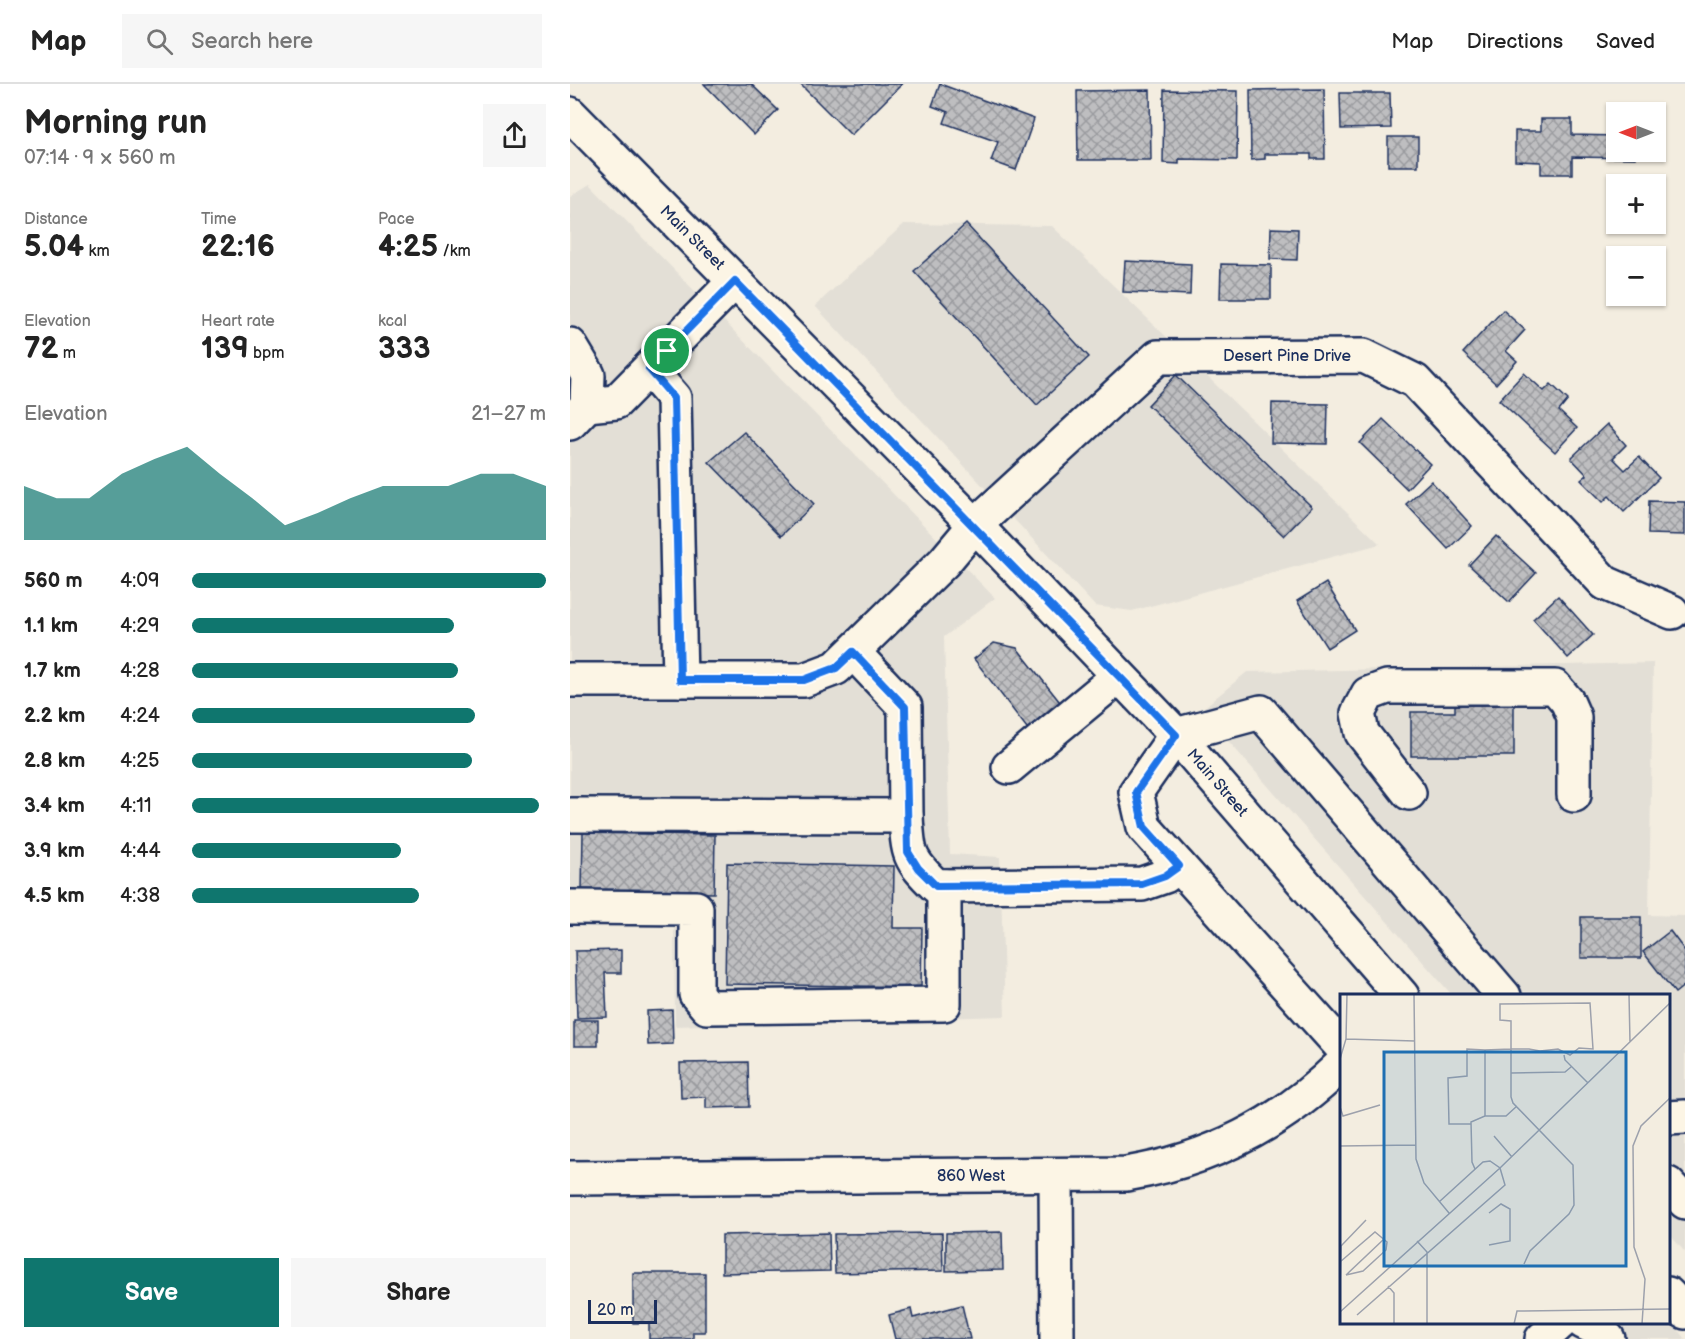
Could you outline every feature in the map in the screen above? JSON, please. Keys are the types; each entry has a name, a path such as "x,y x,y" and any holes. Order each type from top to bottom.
{"street":[{"name":"Main Street","path":"570,114 975,525 1176,735 1400,994"},
{"path":"579,414 616,402 735,281"},
{"path":"570,345 588,375 579,414"},
{"name":"Desert Pine Drive","path":"570,680 804,680 836,668 944,562 975,525 1158,357 1364,356 1415,381 1605,583 1672,612"},
{"path":"649,369 674,398 680,680"},
{"path":"853,652 905,707 908,852 918,868 936,886 1142,884 1165,876 1179,866"},
{"path":"1009,767 1119,676"},
{"path":"1409,793 1362,733 1358,713 1368,694 1387,687 1555,687 1567,700 1574,717 1574,795"},
{"path":"1340,1045 1144,827 1136,792 1176,735 1262,712 1502,994"},
{"path":"570,815 906,816"},
{"path":"570,907 696,908 696,994 707,1006 944,1004 944,886"},
{"name":"860 West","path":"570,1178 1126,1174 1191,1160 1252,1132 1296,1104 1340,1066"},
{"path":"1056,1175 1057,1339"},
{"path":"1670,1186 1685,1202"},
{"path":"1670,1296 1685,1312"},
{"path":"1585,1324 1599,1330 1608,1339"}],"shaded area":[{"path":"590,184 995,598 944,637 950,854 1000,857 1005,1016 675,1026 674,920 570,920 570,196"},
{"path":"904,224 1052,226 1380,544 1132,611 1095,606 815,306"},
{"path":"1653,663 1649,915 1685,916 1685,1252 1670,1235 1670,994 1451,994 1201,710 1247,672"},
{"path":"1670,1320 1685,1339 1522,1339 1539,1324 1670,1324"}],"building":[{"path":"704,84 751,84 778,110 754,135"},
{"path":"800,84 902,84 851,135"},
{"path":"940,84 1034,119 1016,170 991,161 998,142 944,123 948,112 932,106"},
{"path":"1324,89 1325,159 1311,159 1311,154 1265,154 1265,159 1251,160 1250,90"},
{"path":"1150,90 1151,160 1078,160 1077,91"},
{"path":"1164,90 1238,91 1237,160 1179,159 1179,164 1163,163"},
{"path":"1340,93 1390,93 1391,128 1341,129"},
{"path":"1541,119 1572,119 1572,135 1606,136 1606,158 1572,157 1572,174 1541,174 1541,162 1515,161 1515,131 1541,131"},
{"path":"1388,137 1418,137 1418,166 1388,166"},
{"path":"966,224 1089,357 1037,405 914,271"},
{"path":"1271,228 1298,229 1297,260 1270,259"},
{"path":"1125,261 1191,264 1190,295 1123,292"},
{"path":"1221,264 1271,265 1271,299 1220,299"},
{"path":"1503,310 1525,330 1506,351 1517,361 1496,384 1463,353"},
{"path":"1524,373 1544,391 1551,384 1568,400 1559,411 1577,428 1555,452 1499,400"},
{"path":"1176,375 1312,507 1284,536 1148,405"},
{"path":"1272,403 1328,404 1327,444 1271,443"},
{"path":"1383,419 1430,464 1407,489 1360,443"},
{"path":"1607,424 1626,445 1613,458 1625,470 1639,457 1659,478 1624,512 1609,496 1603,502 1581,480 1587,475 1571,458"},
{"path":"744,432 814,504 781,536 709,462"},
{"path":"1431,481 1472,526 1448,549 1406,504"},
{"path":"1649,501 1685,502 1685,535 1648,534"},
{"path":"1496,536 1536,573 1509,602 1469,565"},
{"path":"1326,583 1355,630 1327,648 1297,601"},
{"path":"1558,596 1593,635 1568,658 1533,619"},
{"path":"994,643 1017,648 1063,706 1030,732 974,659"},
{"path":"1455,696 1467,696 1467,705 1514,705 1514,756 1411,756 1411,712 1455,712"},
{"path":"583,833 715,835 714,893 582,891"},
{"path":"727,863 894,866 893,928 922,928 921,987 725,984"},
{"path":"1581,917 1641,917 1641,958 1581,958"},
{"path":"1670,931 1685,951 1685,985 1675,993 1643,952"},
{"path":"621,950 621,973 605,973 607,1017 577,1018 575,951"},
{"path":"672,1010 673,1044 648,1045 647,1011"},
{"path":"574,1020 598,1020 598,1046 574,1046"},
{"path":"748,1062 749,1107 706,1108 706,1097 681,1098 680,1063"},
{"path":"1002,1232 1003,1270 946,1271 946,1233"},
{"path":"829,1233 830,1271 722,1273 722,1235"},
{"path":"942,1233 943,1271 835,1273 834,1234"},
{"path":"633,1273 705,1273 705,1332 693,1332 693,1339 649,1339 649,1323 633,1323"},
{"path":"962,1305 970,1339 895,1339 889,1315 911,1309 913,1318"}],"route":[{"path":"735,281 975,525 1176,735 1136,792 1144,827 1179,866 1165,876 1142,884 936,886 918,868 908,852 905,707 901,700 853,652 836,668 804,680 680,680 674,398 649,369 667,351 735,281"}]}
